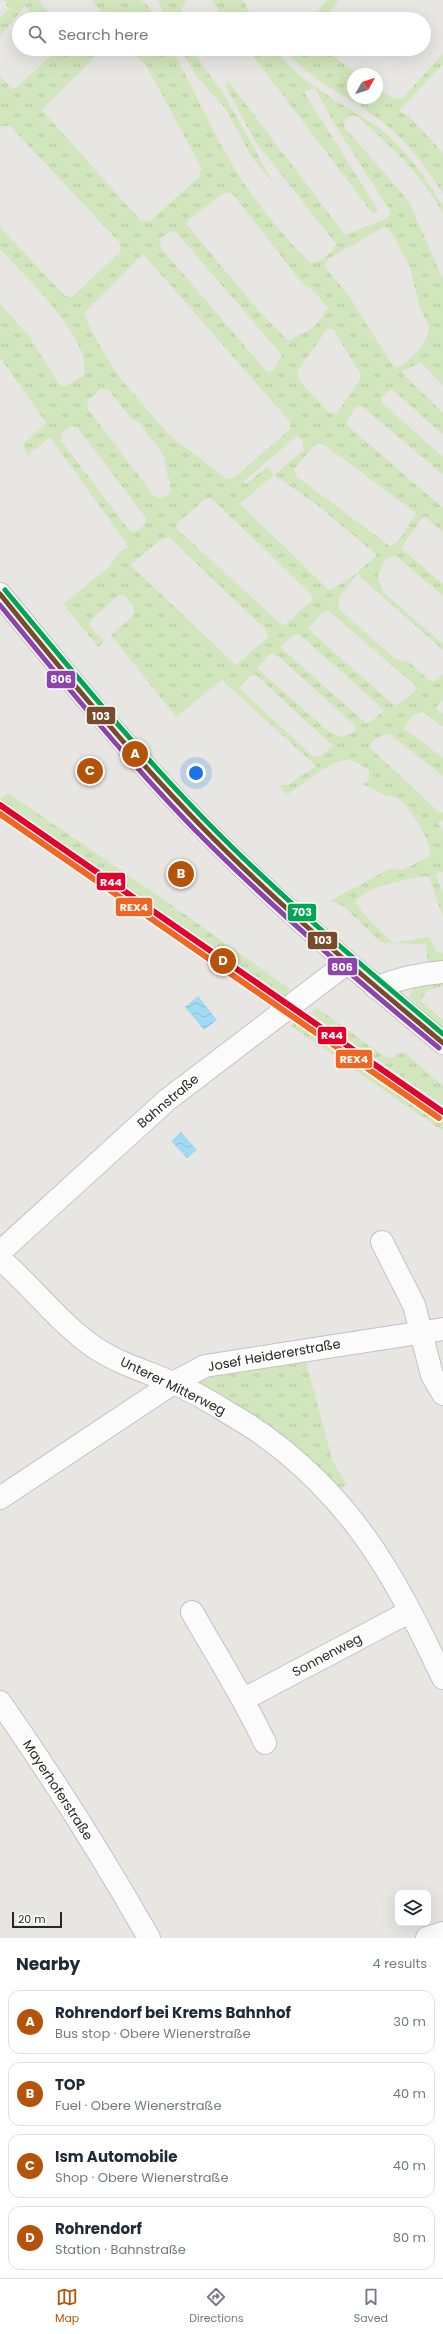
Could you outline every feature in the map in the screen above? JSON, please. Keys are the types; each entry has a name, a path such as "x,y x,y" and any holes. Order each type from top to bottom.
{"street":[{"path":"0,594 179,802 261,886 347,963 443,1043"},
{"name":"Bahnstraße","path":"0,1252 167,1100 347,963"},
{"path":"376,988 405,977 443,972"},
{"path":"382,1242 414,1305 433,1331 432,1375 443,1394"},
{"name":"Unterer Mitterweg","path":"0,1259 72,1331 96,1348 128,1365 173,1383 233,1415 264,1435 292,1458 352,1519 383,1563 443,1678"},
{"name":"Josef Heidererstraße","path":"0,1498 173,1383 205,1366 433,1331"},
{"path":"192,1612 230,1680 244,1699 265,1743"},
{"name":"Sonnenweg","path":"244,1699 409,1612"},
{"name":"Mayerhoferstraße","path":"0,1702 34,1750 115,1878 149,1938"},
{"path":"427,1938 443,1933"}],"green space":[{"path":"4,0 38,0 48,12 30,12 25,6 20,12 12,12 12,22 0,36 0,17 9,9"},
{"path":"91,0 141,0 150,8 152,12 100,12 100,10"},
{"path":"158,0 186,0 181,12 163,12"},
{"path":"211,0 243,0 249,12 220,12"},
{"path":"327,0 339,0 330,12 318,12"},
{"path":"443,53 443,64 399,111 409,116 443,153 443,194 422,163 405,143 387,126 356,104 383,104 383,91 394,99 403,98"},
{"path":"50,56 96,56 42,110 141,221 150,221 200,176 201,167 146,65 136,56 175,56 225,152 242,180 276,225 299,252 311,263 326,256 332,251 336,244 255,141 225,85 229,82 345,235 388,218 391,212 335,125 315,88 304,92 378,210 373,214 253,56 281,56 307,81 372,123 393,140 412,160 443,206 443,213 425,186 405,161 358,117 352,115 344,121 345,128 408,200 443,279 443,386 421,362 401,372 443,413 443,435 393,390 387,392 381,399 382,403 443,457 443,475 362,406 356,407 347,420 347,425 443,508 443,532 424,516 401,548 443,584 443,596 396,556 387,558 379,574 379,582 383,592 443,644 443,650 357,574 339,598 338,608 395,659 409,662 430,681 436,680 443,674 443,700 435,708 443,714 443,727 423,712 411,718 405,729 443,758 443,776 389,734 377,738 369,747 439,812 443,813 443,820 438,823 443,832 443,872 435,874 443,894 443,917 430,879 426,876 378,887 361,896 355,902 366,917 393,943 429,937 436,951 443,953 443,966 428,967 426,944 382,943 343,906 330,901 389,869 403,870 430,856 430,849 424,833 413,815 402,802 397,798 385,795 362,784 369,780 369,771 362,765 350,760 340,762 324,769 287,795 279,785 288,785 316,766 222,680 176,717 111,635 134,615 134,608 125,596 119,595 90,621 90,626 101,639 106,640 98,647 63,604 108,568 121,551 129,547 50,437 27,456 23,444 46,423 0,357 0,304 29,336 60,386 67,386 84,375 84,361 78,344 54,308 0,249 0,227 65,296 72,297 120,252 120,243 10,126 0,126 0,76 11,88 16,88","holes":["225,192 233,194 301,282 316,293 328,309 314,327 288,341 257,309 187,225 188,220","384,227 389,229 409,264 420,308 429,326 428,335 420,349 403,365 395,367 389,360 349,296 325,267 328,259","176,232 282,355 273,371 267,372 161,248 160,239 167,233","143,254 291,423 289,430 235,477 227,479 169,435 119,377 91,331 84,313","327,329 333,329 360,373 360,380 337,413 330,414 298,379 297,372","101,389 108,389 132,420 138,421 165,457 165,467 170,482 171,492 161,499 154,496 88,409 87,401","71,426 77,427 146,518 145,524 136,531 130,531 61,441 61,434","297,436 302,440 304,450 274,475 267,467 246,484 244,481","316,444 323,444 416,513 401,537 391,547 296,476 294,469","274,475 316,504 377,555 356,574 330,591 240,504","211,498 311,594 313,600 283,626 177,529 177,524 205,499","169,537 266,630 268,637 236,665 130,565 163,538","329,611 417,687 412,694 395,706 308,629 323,612","299,634 384,710 371,722 366,723 280,647 293,636","270,654 277,655 355,726 355,732 342,737 329,732 257,668","251,675 256,675 333,746 320,756 314,757 239,688"]},
{"path":"184,56 196,56 225,96 275,186 250,154 226,109 198,78"},
{"path":"291,56 333,56 350,68 347,68 347,98 329,87 306,71"},
{"path":"8,793 160,897 290,989 285,996 0,800"},
{"path":"443,978 443,986 426,991 421,1001 443,1020 443,1029 410,998 413,988 421,982"},
{"path":"317,1008 385,1057 393,1058 398,1053 405,1053 443,1086 443,1105 310,1013"},
{"path":"300,1019 443,1119 443,1131 291,1026"},
{"path":"304,1355 333,1462 347,1485 337,1489 202,1389 199,1382 201,1377"}],"water":[{"path":"198,996 217,1020 204,1030 185,1007"},
{"path":"181,1132 197,1150 187,1158 171,1141"}],"transit line":[{"name":"703","path":"5,590 128,736 205,820 291,903 443,1034"},
{"name":"103","path":"0,594 122,741 200,825 288,910 349,964 443,1043"},
{"name":"806","path":"0,605 120,748 195,830 224,859 314,942 439,1048"},
{"name":"R44","path":"0,805 443,1112"},
{"name":"REX4","path":"0,814 439,1118"}],"place":[{"name":"Rohrendorf bei Krems Bahnhof","path":"135,754"},
{"name":"Ism Automobile","path":"90,771"},
{"name":"TOP","path":"181,874"},
{"name":"Rohrendorf","path":"223,961"}]}
